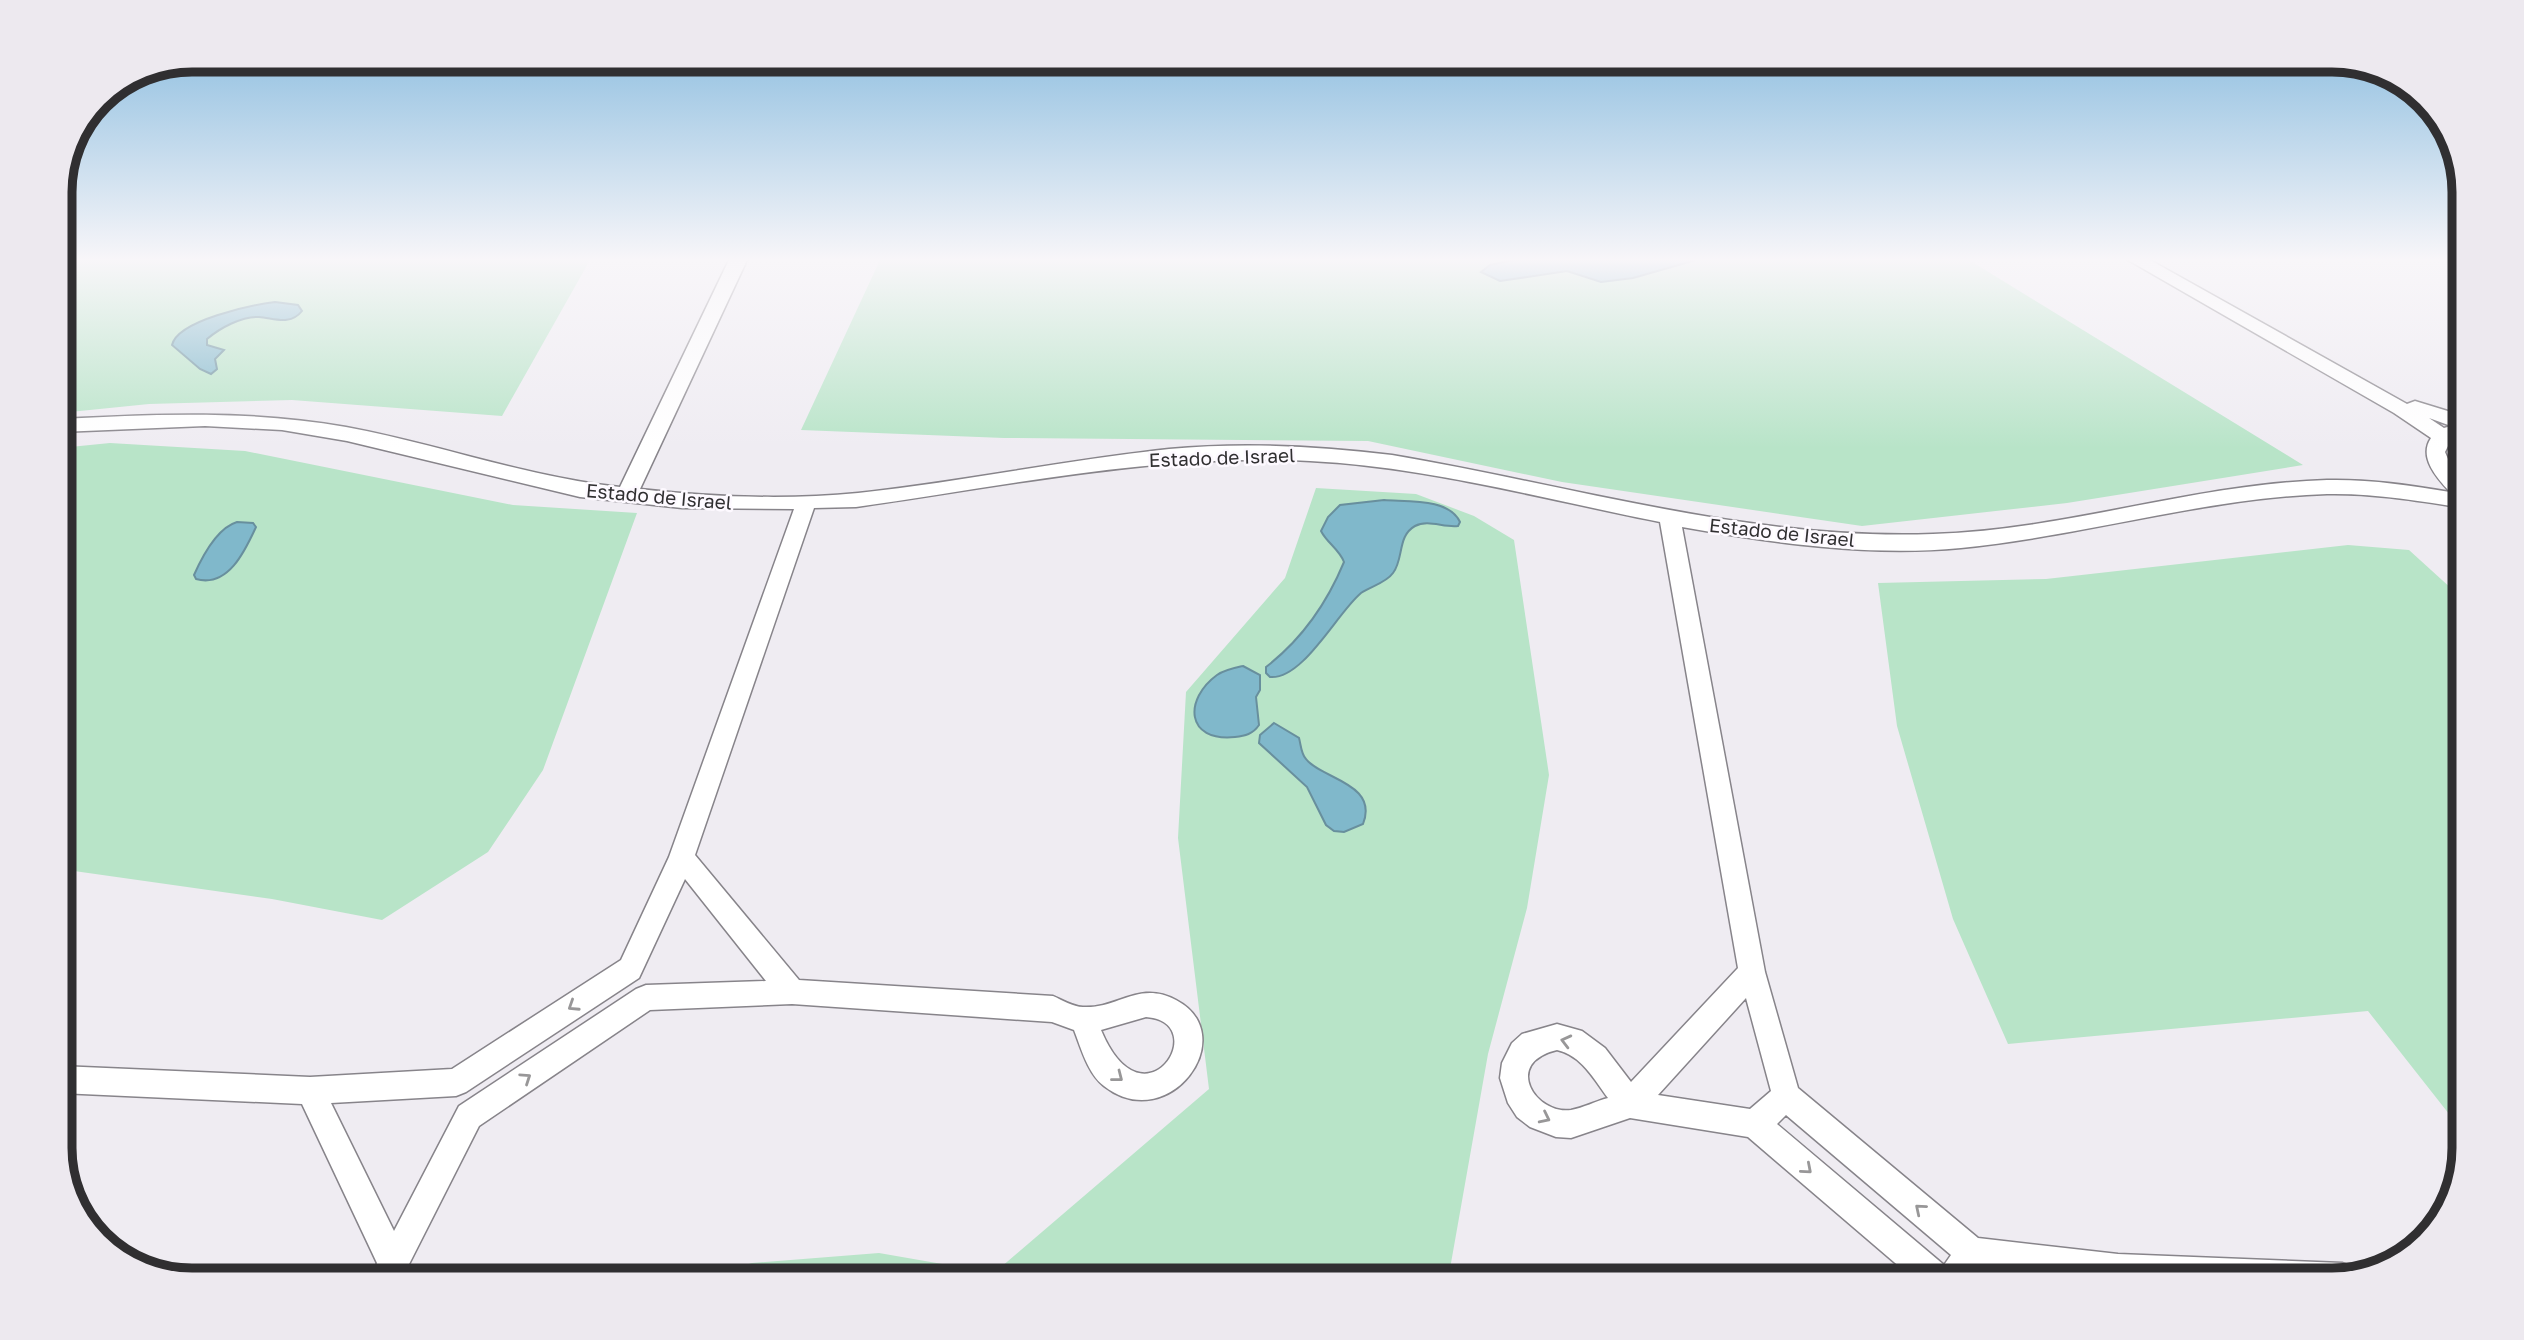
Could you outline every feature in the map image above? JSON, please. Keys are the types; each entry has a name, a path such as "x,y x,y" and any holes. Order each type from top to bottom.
{"street":[{"path":"627,495 708,323"},
{"path":"2246,323 2401,409 2443,437"},
{"path":"2347,380 2452,421"},
{"name":"Estado de Israel","path":"72,424 178,420 282,424 347,434 566,487 682,501 806,503 892,495 1168,456 1264,453 1391,462 1517,485 1670,519 1799,537 1847,540 1961,541 2260,493 2327,487 2384,489 2452,499"},
{"path":"2452,432 2438,442 2435,453 2442,470 2452,480"},
{"name":"Estado de Israel","path":"2384,489 2405,485 2442,470"},
{"path":"72,1081 310,1091 456,1082 630,969 682,856 806,503"},
{"path":"1670,519 1752,972 1786,1096 1972,1253 2069,1268"},
{"path":"682,856 792,992"},
{"path":"630,969 646,998"},
{"path":"1752,972 1630,1104 1755,1124 1924,1268"},
{"path":"391,1268 469,1116 646,998 792,992 1053,1009 1083,1020"},
{"path":"456,1082 469,1116"},
{"path":"310,1091 388,1268"},
{"path":"1755,1124 1786,1096"},
{"path":"1961,1268 1972,1253"}],"green space":[{"path":"72,323 555,323 502,416 292,400 149,404 72,412"},
{"path":"851,323 2071,323 2303,465 2067,503 1862,526 1562,482 1368,441 1004,438 801,430"},
{"path":"110,443 245,451 513,505 637,513 543,770 488,852 382,920 272,899 72,871 72,447"},
{"path":"1316,488 1416,494 1474,516 1514,540 1549,775 1527,908 1488,1054 1450,1268 1000,1268 1209,1089 1178,838 1186,692 1285,578"},
{"path":"2348,545 2409,550 2452,589 2452,1118 2368,1011 2008,1044 1953,919 1897,726 1878,583 2046,579"},
{"path":"879,1253 965,1268 735,1268 752,1263"}],"water":[{"path":"198,323 235,323 207,339 207,345 224,350 215,359 217,369 211,374 200,369 172,345 177,336"},
{"path":"1384,500 1437,505 1455,514 1460,522 1458,526 1420,524 1409,530 1399,561 1390,576 1361,593 1319,644 1295,668 1282,675 1270,677 1266,673 1266,667 1291,645 1312,620 1330,592 1344,562 1321,531 1328,517 1340,505"},
{"path":"237,522 253,523 256,527 241,556 226,573 217,578 196,579 194,575 211,544 223,530"},
{"path":"1243,666 1260,675 1260,690 1256,697 1259,725 1239,737 1219,737 1206,733 1195,717 1199,696 1217,675"},
{"path":"1274,723 1299,738 1303,755 1313,766 1356,791 1363,799 1366,810 1363,824 1344,832 1334,831 1326,825 1307,787 1259,743 1260,735"}]}
